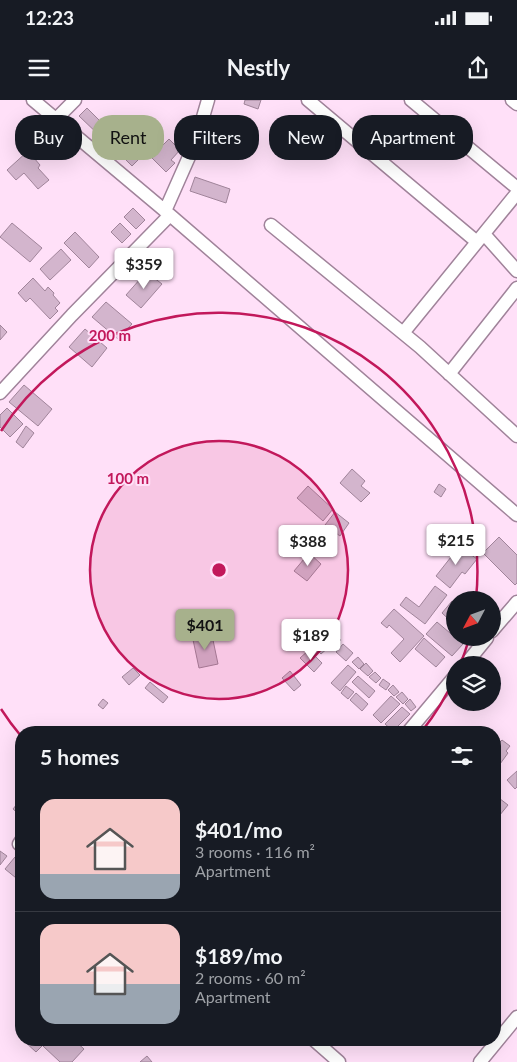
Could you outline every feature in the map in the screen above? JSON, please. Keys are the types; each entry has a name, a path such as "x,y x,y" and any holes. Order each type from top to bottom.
{"street":[{"path":"33,100 51,115"},
{"path":"60,115 75,100"},
{"path":"0,393 168,213 196,141 208,100"},
{"path":"308,100 480,238 517,271"},
{"path":"411,100 517,188"},
{"path":"512,100 517,104"},
{"path":"82,141 517,515"},
{"path":"404,334 517,193"},
{"path":"271,225 404,334 517,436"},
{"path":"449,374 517,288"},
{"path":"501,621 517,602"},
{"path":"472,656 480,646"},
{"path":"413,726 446,687"},
{"path":"501,1036 517,1017"},
{"path":"321,1046 339,1062"},
{"path":"480,1062 493,1046"}],"building":[{"path":"245,100 261,100 258,109 244,104"},
{"path":"87,108 94,115 92,115 92,128 82,119 82,115 80,115"},
{"path":"169,139 174,144 174,157 171,160 175,163 166,172 154,160 164,160 164,144"},
{"path":"18,160 36,160 40,165 38,168 49,180 38,189 24,173 16,180 7,170"},
{"path":"126,160 138,160 132,166"},
{"path":"195,177 230,189 226,203 190,191"},
{"path":"133,208 145,220 136,229 124,217"},
{"path":"12,223 42,248 30,262 0,237"},
{"path":"120,223 131,234 122,243 111,232"},
{"path":"75,232 99,257 89,268 64,243"},
{"path":"61,249 71,260 50,280 40,269"},
{"path":"149,274 162,284 141,308 126,295 141,278 143,281"},
{"path":"33,278 45,291 48,287 60,303 55,308 58,311 50,319 30,298 26,302 18,293"},
{"path":"106,302 132,324 118,339 92,317"},
{"path":"0,325 7,332 0,340"},
{"path":"85,329 107,348 92,367 69,347"},
{"path":"24,385 52,409 38,426 9,402"},
{"path":"7,408 23,424 10,437 0,427 0,415"},
{"path":"26,426 34,433 23,448 16,442"},
{"path":"352,469 365,481 361,486 370,493 361,502 340,483"},
{"path":"439,484 446,489 441,497 434,492"},
{"path":"308,486 333,509 323,521 297,498"},
{"path":"335,512 349,523 340,536 325,525"},
{"path":"311,528 329,544 318,557 300,541"},
{"path":"499,537 517,555 517,583 515,585 483,553"},
{"path":"454,545 464,553 466,551 477,559 465,574 462,572 450,588 436,576 451,557 447,554"},
{"path":"309,553 321,564 307,581 294,571"},
{"path":"435,586 446,594 425,624 400,605 406,597 419,607"},
{"path":"446,608 446,617 442,613"},
{"path":"394,609 424,636 400,662 391,653 404,639 389,625 387,628 381,623"},
{"path":"437,622 446,630 446,646 461,646 452,656 426,634"},
{"path":"326,626 341,640 333,647 319,633"},
{"path":"205,633 207,641 213,640 218,664 199,668 192,635"},
{"path":"319,637 329,647 321,654 311,644"},
{"path":"424,638 445,657 436,667 415,649"},
{"path":"343,644 353,653 346,661 336,652"},
{"path":"309,650 322,663 314,672 300,658"},
{"path":"358,657 364,664 359,669 352,662"},
{"path":"366,663 373,671 368,676 360,669"},
{"path":"348,665 356,672 340,691 331,683"},
{"path":"133,668 140,675 129,685 122,677"},
{"path":"290,671 301,685 294,691 282,678"},
{"path":"375,672 381,678 376,683 369,677"},
{"path":"358,676 375,691 369,698 352,682"},
{"path":"383,679 390,684 386,690 379,685"},
{"path":"150,682 168,697 163,703 145,688"},
{"path":"393,685 399,692 394,696 388,690"},
{"path":"346,686 354,692 348,699 341,693"},
{"path":"402,692 408,699 403,704 396,697"},
{"path":"356,693 368,704 362,711 350,700"},
{"path":"391,696 400,704 381,723 373,715"},
{"path":"103,699 108,703 103,709 98,705"},
{"path":"410,699 416,707 411,711 405,704"},
{"path":"402,707 410,714 398,726 387,726 385,724"},
{"path":"501,741 510,746 506,751 508,753 501,763"},
{"path":"517,771 517,787 515,789 507,780"},
{"path":"501,800 508,805 501,814"},
{"path":"0,851 7,856 0,865"},
{"path":"15,857 15,877 5,869"},
{"path":"29,1046 42,1046 36,1052"},
{"path":"43,1046 81,1046 84,1049 72,1062 60,1062"},
{"path":"147,1056 152,1062 140,1062"}]}
